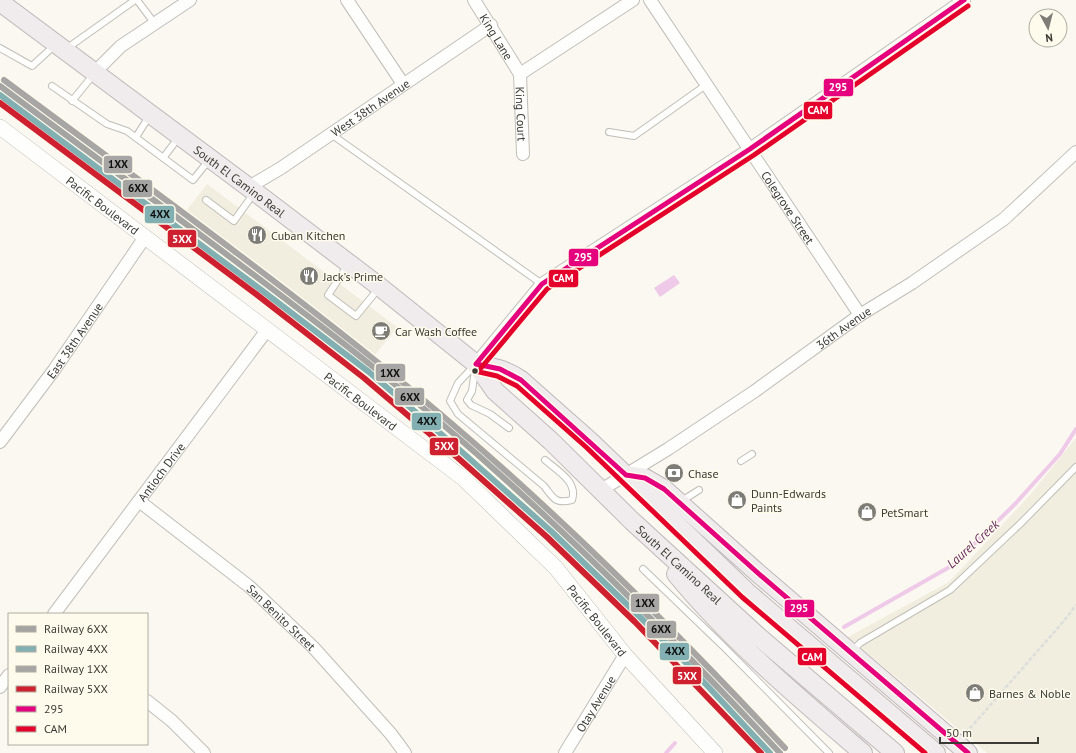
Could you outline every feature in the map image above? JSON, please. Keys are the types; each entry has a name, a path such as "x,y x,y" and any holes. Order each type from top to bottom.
{"main road":[{"name":"South El Camino Real","path":"0,2 380,287 476,364 495,391 551,441 632,521 759,637 895,753"},
{"name":"South El Camino Real","path":"476,364 499,368 522,380 626,475 747,592 936,753"},
{"path":"626,475 645,478 654,483 679,503 968,753"},
{"path":"632,521 697,600 759,661 863,753"}],"street":[{"path":"95,72 122,46 190,0"},
{"path":"347,0 403,84"},
{"name":"King Lane","path":"474,0 520,74"},
{"path":"520,74 633,0"},
{"name":"Colegrove Street","path":"650,0 750,149 818,255 860,315"},
{"path":"476,364 542,284 750,149 957,2"},
{"name":"West 38th Avenue","path":"252,190 281,168 490,26"},
{"name":"King Court","path":"520,74 523,154"},
{"name":"Pacific Boulevard","path":"0,127 464,479 556,568 625,655 715,753"},
{"name":"36th Avenue","path":"601,490 755,391 860,315 912,283 1004,219 1076,152"},
{"name":"East 38th Avenue","path":"0,442 54,370 145,237"},
{"name":"Antioch Drive","path":"55,613 267,330"},
{"name":"San Benito Street","path":"139,502 250,587 313,647 391,734 405,753"},
{"name":"Otay Avenue","path":"565,753 625,655"},
{"path":"0,686 8,675"},
{"path":"148,702 172,721 204,753"}],"lane":[{"path":"0,48 32,66 136,0 155,24"},
{"path":"72,101 95,72"},
{"path":"608,132 634,136 706,84"},
{"path":"52,86 107,124 127,131 193,180 210,158"},
{"path":"136,137 151,114"},
{"path":"332,134 542,284"},
{"path":"163,158 180,136"},
{"path":"206,200 234,221 252,190"},
{"path":"349,264 328,295 356,316 380,287"},
{"path":"476,364 472,391 467,400 471,405 490,414 509,428"},
{"path":"476,364 458,383 450,401 458,414 544,486 555,500 563,502 572,500 575,493 574,486 546,460"},
{"path":"741,461 752,454"},
{"path":"851,652 860,642 950,590 1022,522 1076,467"},
{"path":"679,503 699,490"},
{"path":"643,569 735,657 829,753"}],"path":[{"path":"963,733 972,726 1063,622 1076,605"}],"shaded area":[{"path":"207,184 397,327 373,358 187,210"},
{"path":"674,275 680,283 660,297 654,288"},
{"path":"1076,438 1076,753 987,753 848,637 949,582 1030,495"}],"waterway":[{"name":"Laurel Creek","path":"844,627 953,565 1016,503 1060,454 1076,429"},
{"name":"Laurel Creek","path":"666,753 675,743"}],"rail line":[{"name":"1XX","path":"4,80 284,289 431,406 588,547 688,646 785,748"},
{"name":"6XX","path":"0,86 280,294 372,366 480,457 532,504 633,601 780,753"},
{"name":"4XX","path":"0,95 369,372 552,532 687,664 770,753"},
{"name":"5XX","path":"0,103 256,294 364,378 458,458 547,537 635,622 761,753"}],"transit line":[{"name":"295","path":"476,364 542,284 750,149 964,0"},
{"name":"CAM","path":"481,368 547,289 754,155 968,6"},
{"name":"295","path":"476,364 500,369 521,380 626,475"},
{"name":"CAM","path":"475,371 497,376 517,386 586,447 742,597 925,753"},
{"name":"295","path":"626,475 645,478 664,489 759,574 968,753"}],"place":[{"name":"Cuban Kitchen","path":"257,235"},
{"name":"Jack's Prime","path":"309,276"},
{"name":"Car Wash Coffee","path":"381,331"},
{"name":"Chase","path":"674,473"},
{"name":"Dunn-Edwards Paints","path":"737,500"},
{"name":"PetSmart","path":"867,512"},
{"name":"Barnes & Noble","path":"975,693"}]}
